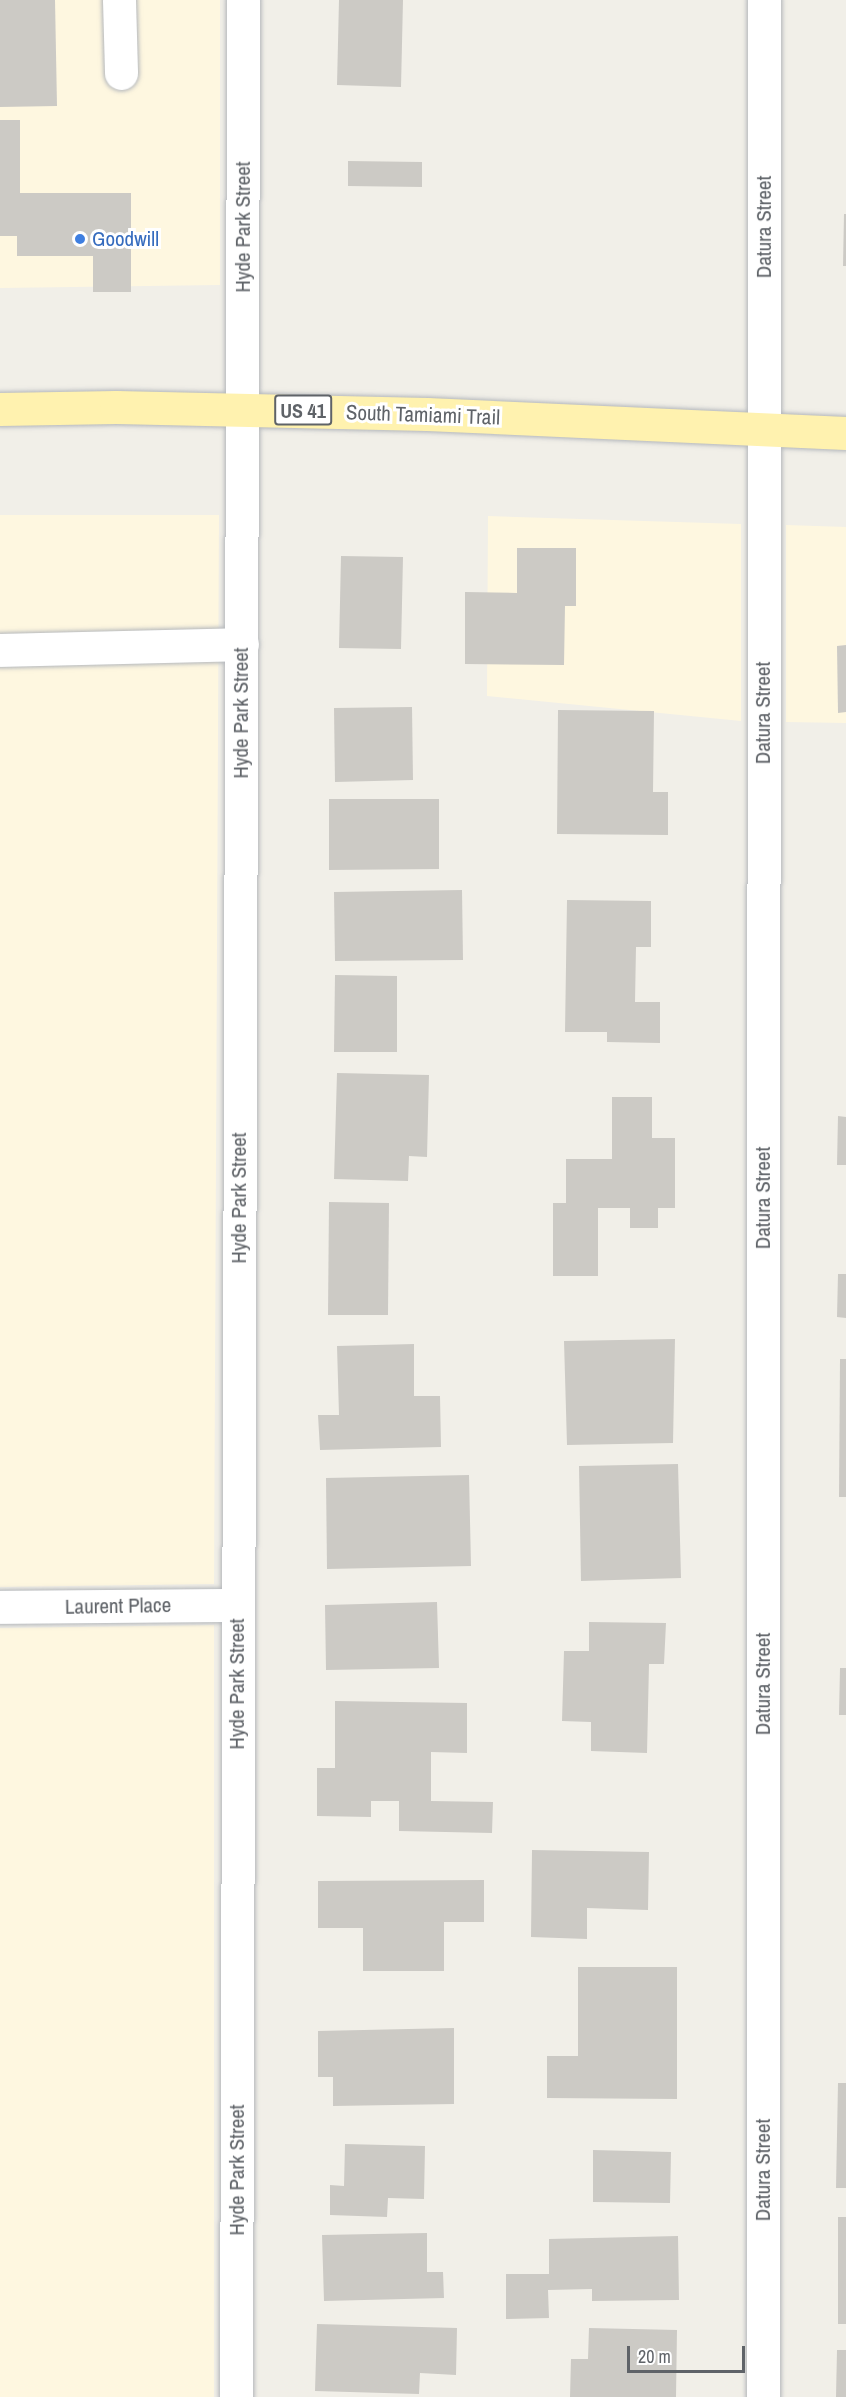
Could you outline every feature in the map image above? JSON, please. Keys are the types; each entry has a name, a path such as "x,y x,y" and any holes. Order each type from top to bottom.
{"main road":[{"name":"South Tamiami Trail","path":"0,409 243,409 846,433"}],"street":[{"path":"120,0 121,73"},
{"name":"Hyde Park Street","path":"236,2397 243,0"},
{"name":"Datura Street","path":"763,2397 764,0"},
{"path":"0,650 242,644"},
{"name":"Laurent Place","path":"0,1607 237,1605"}],"shaded area":[{"path":"0,0 220,0 220,285 0,288"},
{"path":"0,515 219,515 214,1584 0,1587"},
{"path":"488,516 741,524 741,721 487,696"},
{"path":"786,525 846,527 846,723 786,722"},
{"path":"214,1625 214,2397 0,2397 0,1628"}],"building":[{"path":"0,0 55,0 57,106 0,107"},
{"path":"339,0 403,0 401,87 337,85"},
{"path":"0,120 20,120 20,193 131,193 131,292 93,292 93,256 17,256 17,236 0,236"},
{"path":"348,161 422,162 422,187 348,186"},
{"path":"844,214 846,214 846,266 843,266"},
{"path":"517,548 576,548 576,606 565,606 564,665 465,664 465,592 517,593"},
{"path":"341,556 403,557 401,649 339,648"},
{"path":"846,645 846,712 838,713 837,646"},
{"path":"412,707 413,780 335,782 334,708"},
{"path":"558,710 654,711 653,792 668,792 668,835 557,834"},
{"path":"329,799 439,799 439,869 329,870"},
{"path":"462,890 463,960 335,961 334,892"},
{"path":"567,900 651,901 651,947 636,947 635,1002 660,1002 660,1043 607,1042 607,1032 565,1032"},
{"path":"335,975 397,976 397,1052 334,1052"},
{"path":"337,1073 429,1075 427,1157 409,1156 408,1181 334,1179"},
{"path":"612,1097 652,1097 652,1138 675,1138 675,1208 658,1208 658,1228 630,1228 630,1208 598,1208 598,1276 553,1276 553,1203 566,1203 566,1159 612,1159"},
{"path":"838,1116 846,1117 846,1165 837,1165"},
{"path":"329,1202 389,1203 388,1315 328,1315"},
{"path":"838,1274 846,1274 846,1318 837,1317"},
{"path":"675,1339 673,1443 567,1445 564,1341"},
{"path":"414,1344 414,1396 440,1396 441,1447 320,1450 318,1415 339,1415 337,1346"},
{"path":"840,1359 846,1359 846,1497 839,1497"},
{"path":"678,1464 681,1578 581,1581 579,1466"},
{"path":"469,1475 471,1566 327,1569 326,1478"},
{"path":"437,1602 439,1668 326,1670 325,1605"},
{"path":"589,1622 666,1623 664,1664 649,1664 647,1753 591,1751 591,1722 562,1721 564,1651 589,1651"},
{"path":"840,1668 846,1668 846,1715 839,1715"},
{"path":"335,1701 467,1703 467,1753 431,1752 431,1801 493,1802 492,1833 399,1831 399,1801 371,1801 371,1817 317,1816 317,1768 335,1768"},
{"path":"532,1850 649,1852 648,1910 587,1908 587,1939 531,1937"},
{"path":"484,1880 484,1922 444,1922 444,1971 363,1971 363,1928 318,1928 318,1881"},
{"path":"578,1967 677,1967 677,2099 547,2098 547,2056 578,2056"},
{"path":"454,2028 454,2104 333,2106 333,2077 318,2077 318,2031"},
{"path":"838,2083 846,2083 846,2188 836,2188"},
{"path":"345,2144 425,2146 424,2199 388,2198 387,2217 330,2215 330,2185 344,2186"},
{"path":"593,2150 671,2152 670,2203 593,2202"},
{"path":"838,2217 846,2217 846,2324 838,2324"},
{"path":"427,2233 427,2272 443,2272 444,2298 324,2301 322,2235"},
{"path":"678,2236 679,2300 592,2301 592,2289 548,2290 549,2318 506,2319 506,2274 549,2274 549,2239"},
{"path":"317,2324 457,2328 456,2375 420,2373 419,2394 315,2391"},
{"path":"589,2328 677,2330 676,2397 570,2397 571,2359 588,2359"},
{"path":"837,2350 846,2350 846,2397 836,2397"}],"place":[{"name":"Goodwill","path":"80,239"}]}
